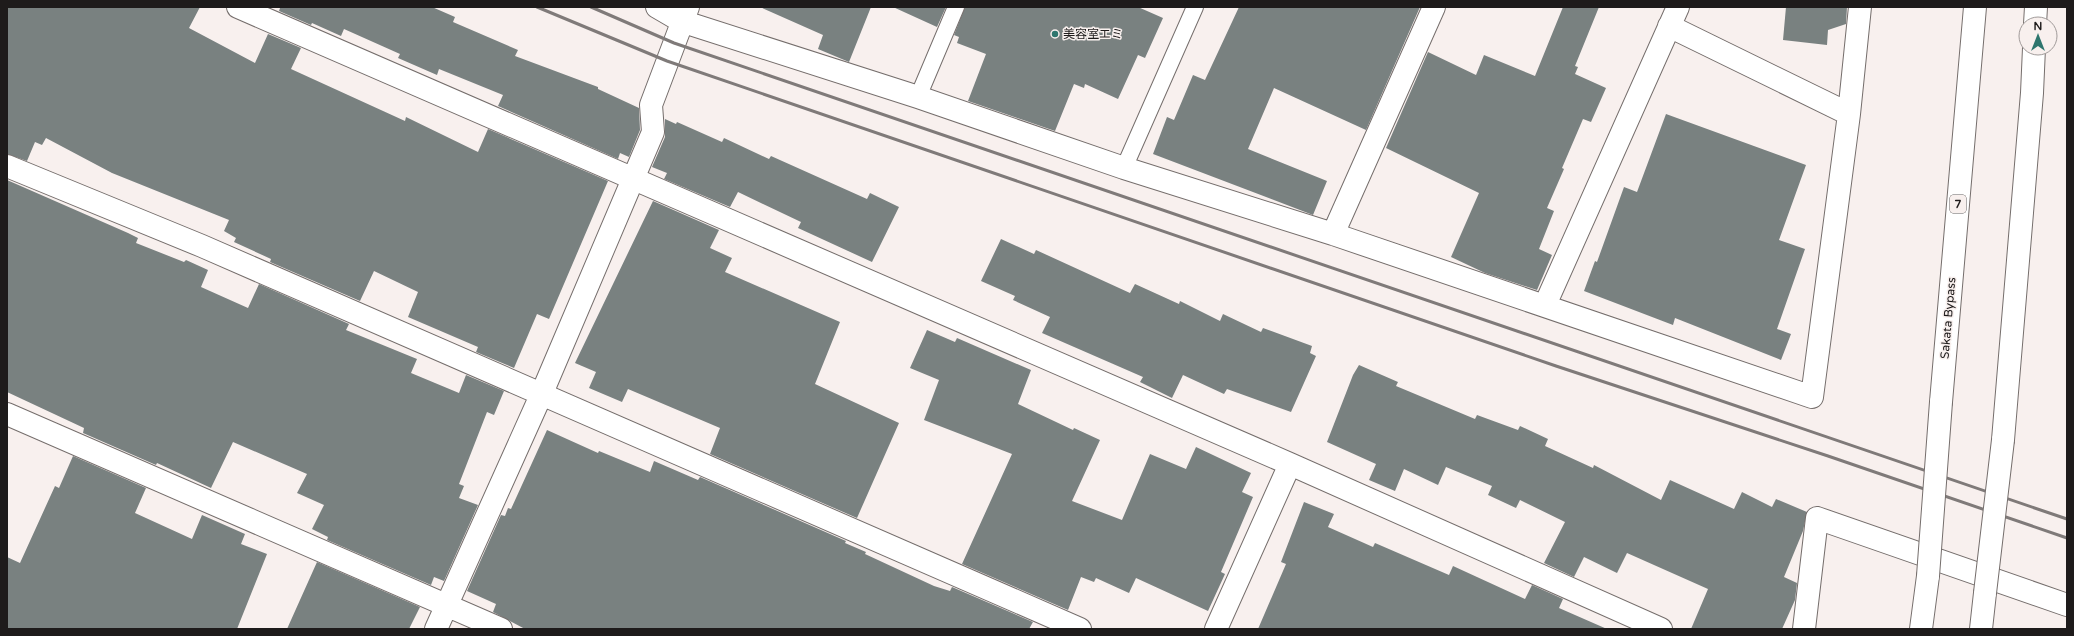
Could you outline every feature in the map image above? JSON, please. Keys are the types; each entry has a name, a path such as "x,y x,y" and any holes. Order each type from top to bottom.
{"main road":[{"path":"238,7 1290,464 1661,629"},
{"path":"657,7 685,14 1124,168 1333,234 1812,397 1849,114 1860,7"},
{"path":"1333,234 1434,7"},
{"name":"Sakata Bypass","path":"1921,629 1928,576 1941,402 1975,7"},
{"path":"436,629 542,393 653,132 651,105 685,14"},
{"path":"1545,305 1673,17 1849,114"},
{"path":"1981,629 2003,440 2032,93 2034,56"},
{"path":"7,166 202,246 542,393 1080,629"},
{"path":"7,414 501,629"},
{"path":"1216,629 1290,464"},
{"path":"1804,629 1817,518 2067,605"}],"lane":[{"path":"918,97 956,7"},
{"path":"1124,168 1195,7"}],"building":[{"path":"7,7 200,7 189,28 255,63 268,34 301,48 291,69 405,121 406,117 478,152 488,129 608,181 549,319 537,314 514,368 476,352 478,347 408,317 418,292 374,271 360,301 270,262 271,259 234,242 236,238 224,231 229,220 112,173 46,138 42,145 35,142 27,161 7,154"},
{"path":"277,7 432,7 455,17 453,22 518,50 515,56 598,87 598,89 639,108 640,130 629,157 620,153 618,159 498,106 503,95 439,69 437,75 398,58 400,54 344,29 341,36 312,23 311,25 279,11 280,8"},
{"path":"760,7 871,7 849,62 818,49 823,35"},
{"path":"893,7 946,7 937,27"},
{"path":"965,7 1138,7 1163,18 1145,58 1138,55 1118,99 1085,84 1084,88 1074,84 1055,131 968,101 986,54 957,43 959,37 954,35"},
{"path":"1239,7 1420,7 1366,130 1274,88 1248,149 1327,181 1313,215 1153,154 1167,117 1174,120 1193,75 1205,80"},
{"path":"1563,7 1599,7 1575,66 1578,67 1575,74 1606,88 1591,122 1583,119 1547,208 1554,211 1539,249 1552,255 1537,290 1485,273 1451,257 1479,193 1386,148 1428,52 1476,75 1484,55 1535,76"},
{"path":"1786,7 1847,7 1846,24 1828,30 1827,45 1783,40"},
{"path":"1666,114 1806,165 1779,240 1805,249 1777,329 1791,334 1781,360 1675,318 1673,325 1584,291 1595,261 1597,262 1624,187 1637,192"},
{"path":"665,119 676,124 677,122 722,142 724,138 769,159 771,156 867,199 870,193 899,207 872,262 798,228 801,222 738,192 730,207 664,179 667,173 652,167 665,137"},
{"path":"7,180 128,233 138,238 136,243 184,262 186,260 208,270 201,287 248,308 259,284 349,324 346,330 417,359 411,373 459,393 466,375 504,391 494,415 487,412 459,484 464,486 459,498 478,505 444,581 434,577 431,585 327,540 328,537 312,529 324,505 297,493 307,474 233,442 211,488 157,463 156,465 83,433 84,428 7,392"},
{"path":"653,201 719,230 710,248 732,258 725,272 840,322 815,384 899,423 857,518 710,454 720,428 628,389 622,402 589,388 596,372 575,363"},
{"path":"1001,239 1034,254 1036,250 1130,293 1135,284 1179,304 1180,301 1220,321 1223,314 1261,332 1263,328 1312,346 1310,353 1316,356 1291,412 1227,389 1224,394 1183,375 1172,398 1140,382 1143,377 1042,333 1050,317 1013,300 1015,296 981,281"},
{"path":"927,330 955,342 957,338 1031,370 1018,404 1073,430 1074,428 1100,440 1072,501 1122,520 1150,454 1186,469 1196,447 1251,473 1242,492 1253,497 1221,572 1225,574 1208,611 1136,578 1129,593 1096,578 1094,582 1081,577 1068,610 962,564 1012,454 924,420 939,380 910,368"},
{"path":"1359,365 1398,382 1396,386 1475,419 1477,415 1518,430 1520,426 1548,439 1545,446 1593,468 1594,465 1661,500 1670,480 1734,509 1742,492 1772,507 1776,499 1807,512 1803,531 1784,577 1797,583 1795,600 1782,629 1691,629 1708,589 1627,553 1617,573 1584,557 1574,577 1544,563 1565,522 1520,500 1516,508 1488,495 1492,486 1446,467 1438,485 1404,469 1395,491 1369,480 1376,464 1327,442 1353,375"},
{"path":"547,430 598,453 599,451 650,472 654,461 698,480 700,477 846,541 845,543 866,552 865,554 934,586 950,591 952,587 1033,622 1029,629 525,629 493,612 496,604 467,591 501,515 505,516 508,508 511,509"},
{"path":"73,456 146,488 135,513 192,539 202,515 245,534 241,544 267,554 237,629 7,629 7,557 20,563 55,486 59,488"},
{"path":"1304,502 1334,514 1328,527 1373,547 1375,543 1449,575 1453,566 1525,599 1532,585 1563,599 1559,608 1607,629 1258,629 1286,564 1281,562"},
{"path":"317,562 420,607 409,629 287,629"}],"railway":[{"path":"537,7 667,61 1556,366 1828,456 2067,538"},
{"path":"591,7 674,43 2067,519"}],"place":[{"name":"美容室エミ","path":"1055,34"}]}
